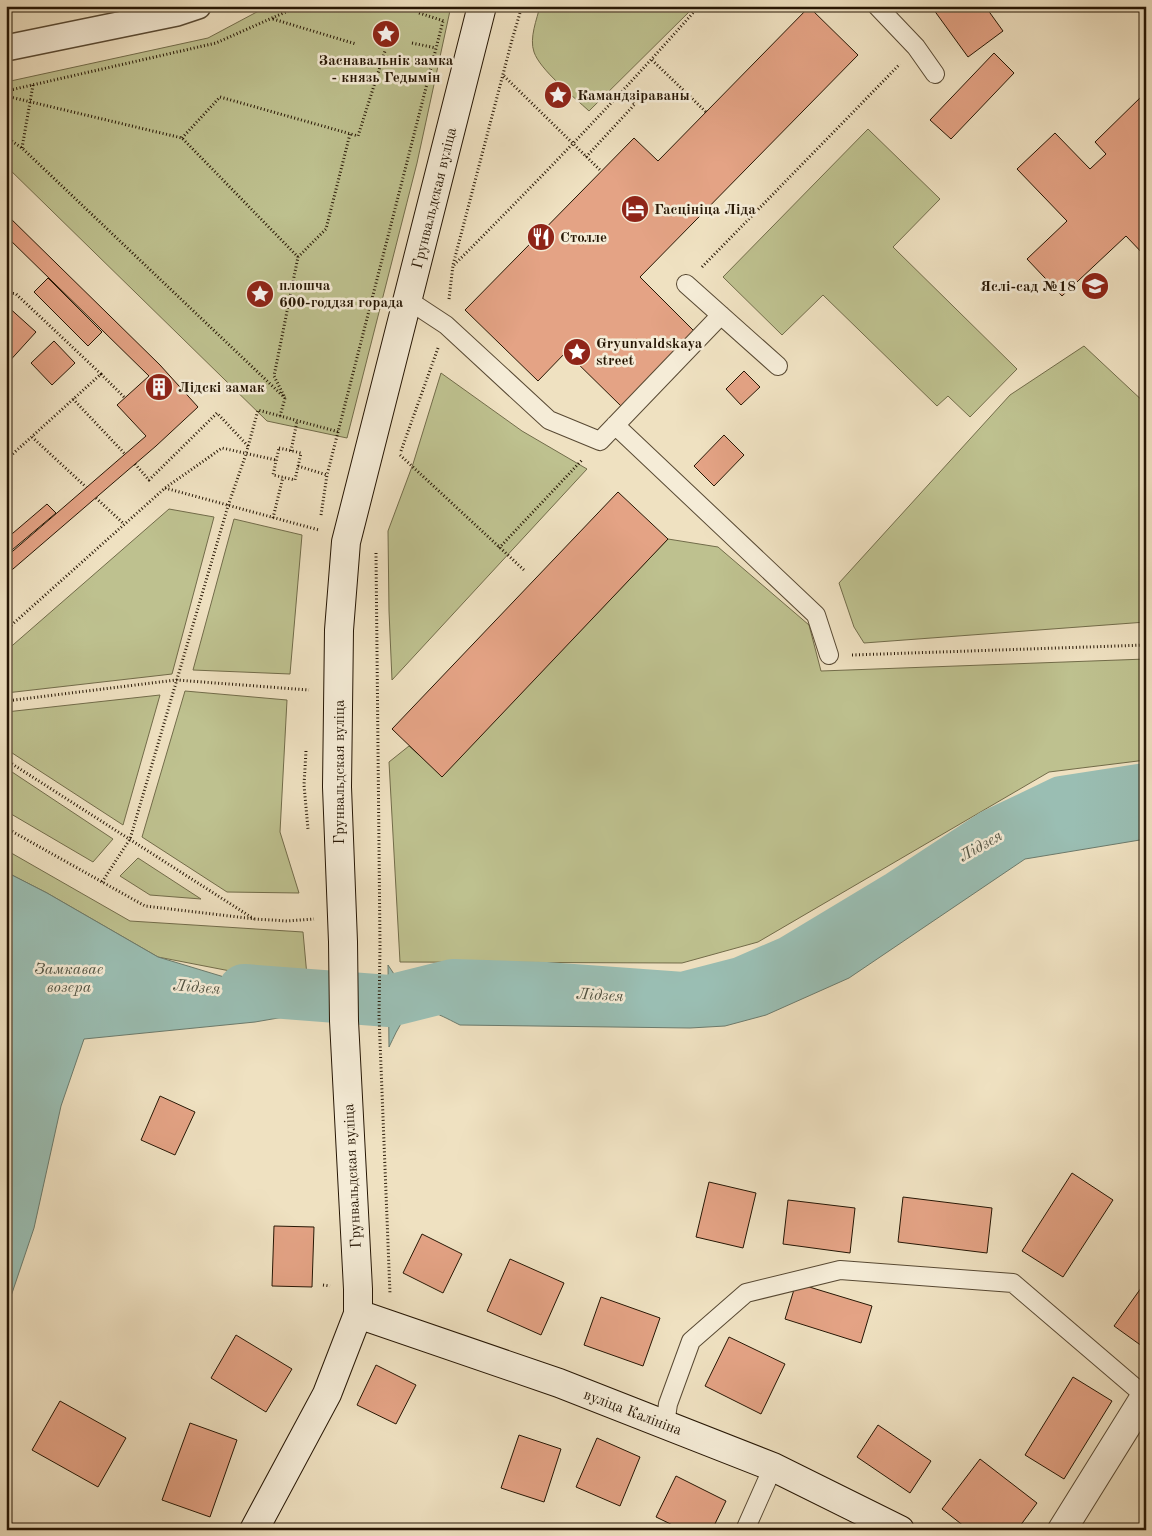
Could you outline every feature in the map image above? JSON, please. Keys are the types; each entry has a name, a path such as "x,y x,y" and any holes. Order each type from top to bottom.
{"main road":[{"name":"Грунвальдская вуліца","path":"254,1530 327,1394 358,1314 344,1021 338,777 339,630 346,542 482,6"},
{"name":"вуліца Калініна","path":"358,1314 559,1383 773,1466 900,1530"},
{"path":"1062,1530 1145,1395"}],"street":[{"path":"6,48 177,13 198,6"}],"lane":[{"path":"877,6 916,47 935,74"},
{"path":"686,284 778,366"},
{"path":"408,300 446,325 549,420 600,441 721,315"},
{"path":"615,425 816,615 829,656"},
{"path":"665,1424 668,1404 690,1341 746,1293 840,1270 1013,1283 1145,1395"},
{"path":"745,1530 773,1466"}],"path":[{"path":"6,91 216,43 299,6"},
{"path":"397,463 446,325 453,265 522,6"},
{"path":"453,265 573,144 652,60 699,6"},
{"path":"165,488 319,530 327,475 444,21 419,13"},
{"path":"272,18 356,44"},
{"path":"412,43 436,48"},
{"path":"686,284 916,47"},
{"path":"182,138 220,97 358,136 385,50"},
{"path":"652,60 706,112"},
{"path":"503,75 601,172"},
{"path":"22,148 33,85"},
{"path":"586,157 635,104 622,92"},
{"path":"6,96 182,138 298,257"},
{"path":"280,416 285,398 274,376 298,257 326,229 350,134"},
{"path":"6,138 22,148 285,398"},
{"path":"6,292 16,294 125,398"},
{"path":"6,460 101,374"},
{"path":"73,399 125,454"},
{"path":"102,882 130,839 258,410 339,432"},
{"path":"135,464 149,480 217,413 248,446"},
{"path":"291,451 297,421"},
{"path":"32,437 86,487"},
{"path":"499,548 600,441"},
{"path":"6,630 165,488 222,448 276,460"},
{"path":"279,448 301,453 295,480 273,475 276,460 279,448"},
{"path":"400,455 524,570"},
{"path":"298,466 327,475"},
{"path":"273,518 283,477"},
{"path":"96,498 124,524"},
{"path":"376,552 379,1016"},
{"path":"829,656 1146,645"},
{"path":"6,701 176,680 311,690"},
{"path":"6,760 255,919"},
{"path":"6,828 145,906 255,919 287,921 316,919"}],"green space":[{"name":"плошча 600-годдзя горада","path":"268,6 451,6 417,163 347,438 267,421 6,166 6,82 208,38"},
{"path":"540,6 695,6 589,111 550,75 537,59 532,41"},
{"path":"868,129 940,199 893,247 1017,369 970,417 948,396 937,406 823,295 782,335 723,277"},
{"path":"1084,346 1146,404 1146,622 864,643 854,627 839,583 1010,395"},
{"path":"441,373 522,431 587,469 392,680 388,531 413,464"},
{"path":"169,509 214,517 172,674 6,693 6,651"},
{"path":"234,519 302,535 290,674 193,670"},
{"path":"668,539 718,547 809,625 821,671 1146,659 1146,760 1049,772 758,942 682,963 400,962 389,762 409,746 442,776"},
{"path":"185,691 287,700 280,832 299,893 227,892 142,837"},
{"path":"160,695 123,825 6,749 6,712"},
{"path":"6,768 113,839 93,862 6,811"},
{"path":"6,850 130,921 303,932 307,976 256,976 158,957 47,893 6,872"},
{"path":"138,858 201,899 150,895 120,876"}],"water":[{"path":"1146,782 1146,839 1025,859 849,978 766,1015 725,1026 690,1028 460,1025 424,1010 410,1013 405,1018 389,1047 388,965 404,989 705,997 794,965 1053,799"},
{"name":"Замкавае возера","path":"6,872 47,893 158,957 244,983 304,989 315,996 307,1013 255,1022 84,1039 61,1106 34,1228 6,1311"}],"building":[{"path":"931,6 985,6 1003,31 968,57"},
{"name":"Гасцініца Ліда","path":"809,7 858,55 640,277 695,332 622,407 566,352 538,381 465,310 634,138 658,161"},
{"path":"994,53 1014,73 951,139 930,120"},
{"path":"1144,94 1146,96 1146,257 1126,236 1062,296 1027,259 1067,221 1017,169 1055,133 1090,169 1106,154 1095,142"},
{"name":"Лідскі замак","path":"6,214 160,365 198,407 156,446 6,575 6,557 146,436 117,405 149,376 6,236"},
{"path":"48,278 102,332 88,346 34,292"},
{"path":"6,305 36,332 6,365"},
{"path":"54,341 75,363 52,385 31,363"},
{"path":"744,371 760,387 741,405 726,389"},
{"path":"724,435 744,455 714,486 694,466"},
{"path":"618,492 668,539 442,777 392,729"},
{"path":"47,504 56,513 6,555 6,539"},
{"path":"160,1096 195,1112 175,1155 141,1140"},
{"path":"1072,1173 1113,1200 1063,1277 1022,1251"},
{"path":"709,1182 756,1193 743,1248 696,1237"},
{"path":"903,1197 992,1208 987,1253 898,1242"},
{"path":"788,1200 855,1208 850,1253 783,1244"},
{"path":"274,1226 314,1227 312,1287 272,1286"},
{"path":"422,1234 462,1254 443,1293 403,1273"},
{"path":"510,1259 564,1283 541,1335 487,1311"},
{"path":"1146,1281 1146,1349 1114,1326"},
{"path":"796,1283 872,1306 861,1343 785,1319"},
{"path":"601,1297 660,1318 643,1366 584,1345"},
{"path":"236,1335 292,1369 266,1412 211,1378"},
{"path":"729,1337 785,1364 761,1414 705,1386"},
{"path":"376,1365 416,1385 396,1424 357,1405"},
{"path":"1073,1377 1112,1401 1064,1479 1025,1455"},
{"path":"60,1401 126,1438 98,1487 32,1450"},
{"path":"190,1423 237,1440 210,1517 162,1500"},
{"path":"878,1425 931,1461 910,1493 857,1457"},
{"path":"519,1435 561,1449 544,1502 501,1488"},
{"path":"597,1438 640,1457 620,1506 576,1487"},
{"path":"980,1459 1037,1503 1017,1530 969,1530 942,1509"},
{"path":"676,1476 726,1501 712,1530 683,1530 656,1517"}],"waterway":[{"name":"Лідзея","path":"244,990 389,1001 453,985 545,988 683,998 741,983 792,961 900,896 993,835 1062,802 1146,789"}],"place":[{"name":"Заснавальнік замка - князь Гедымін","path":"386,34"},
{"name":"Камандзіраваны","path":"558,95"},
{"name":"Гасцініца Ліда","path":"635,209"},
{"name":"Столле","path":"541,237"},
{"name":"Яслі-сад №18","path":"1095,286"},
{"name":"плошча 600-годдзя горада","path":"260,294"},
{"name":"Gryunvaldskaya street","path":"577,352"},
{"name":"Лідскі замак","path":"159,387"}]}
